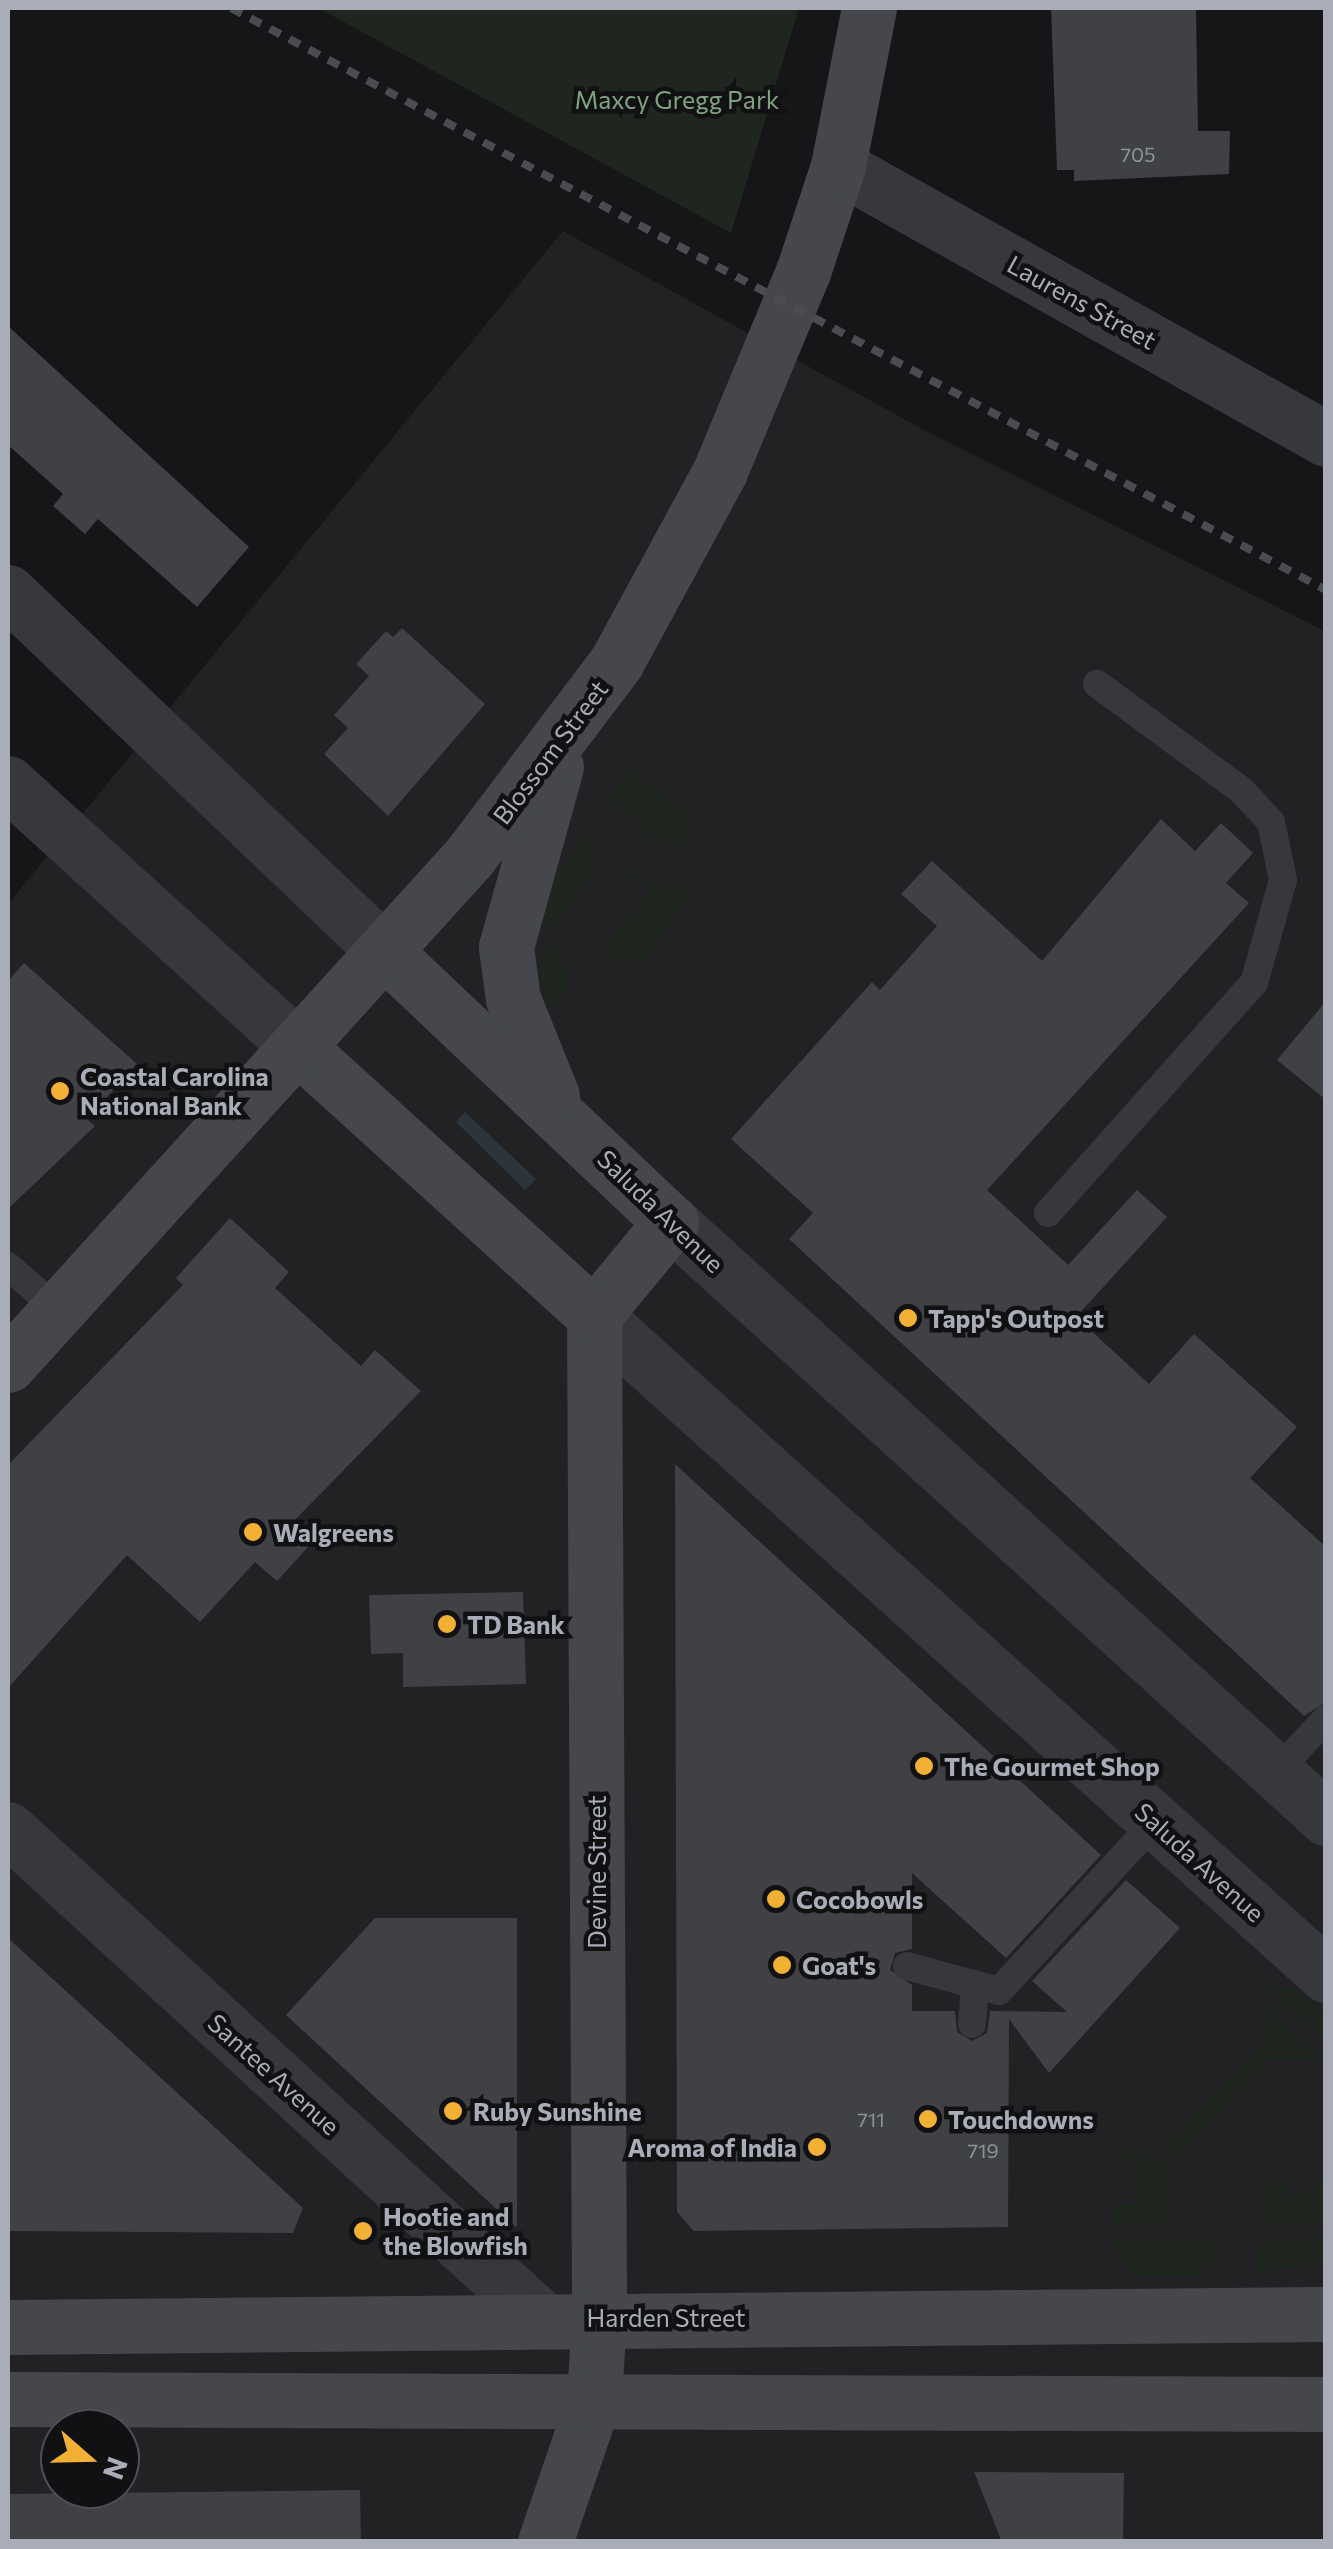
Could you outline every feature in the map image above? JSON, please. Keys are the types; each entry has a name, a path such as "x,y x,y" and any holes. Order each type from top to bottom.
{"main road":[{"name":"Blossom Street","path":"8,1365 384,951 564,740 720,471 838,166 869,8"},
{"path":"560,1112 528,1048 506,947 564,740"},
{"name":"Saluda Avenue","path":"384,951 560,1112 671,1222"},
{"name":"Saluda Avenue","path":"298,1046 594,1314"},
{"path":"594,1314 671,1222"},
{"name":"Devine Street","path":"552,2537 594,2399 599,2317 594,1314"},
{"name":"Harden Street","path":"8,2326 599,2317 1326,2314"},
{"path":"8,2399 1326,2404"}],"street":[{"name":"Laurens Street","path":"838,166 1326,438"},
{"name":"Saluda Avenue","path":"8,592 384,951"},
{"name":"Saluda Avenue","path":"8,783 298,1046"},
{"name":"Saluda Avenue","path":"671,1222 1326,1818"},
{"name":"Saluda Avenue","path":"594,1314 1326,1975"},
{"name":"Santee Avenue","path":"8,1829 541,2318"}],"lane":[{"path":"1048,1213 1254,983 1282,880 1271,822 1241,790 1097,684"},
{"path":"8,1266 58,1310"},
{"path":"1275,1772 1326,1719"},
{"path":"907,1966 999,1990 1156,1821"},
{"path":"972,2024 975,1984"}],"shaded area":[{"path":"563,231 920,428 1325,631 1325,2541 8,2542 8,904"},
{"path":"465,1112 536,1179 525,1190 456,1122"}],"green space":[{"name":"Maxcy Gregg Park","path":"318,8 799,8 731,233"},
{"path":"628,768 684,811 690,846 646,833 635,850 636,818 609,798"},
{"path":"583,835 597,853 594,873 562,920 541,926 550,888"},
{"path":"633,860 636,881 689,892 641,964 599,956 650,888 627,881"},
{"path":"546,943 562,953 570,988 550,1009 538,966"},
{"path":"1277,1985 1297,1989 1325,2016 1325,2041 1268,1989"},
{"path":"1251,1994 1324,2060 1267,2060 1181,2153 1165,2147 1265,2040 1269,2017"},
{"path":"1123,2150 1173,2166 1165,2223 1110,2224 1116,2205 1135,2205 1134,2160 1111,2161"},
{"path":"1271,2179 1290,2187 1290,2201 1325,2179 1325,2222 1259,2222"},
{"path":"1260,2238 1325,2238 1325,2262 1255,2272"},
{"path":"1110,2239 1214,2241 1214,2257 1200,2275 1134,2275"}],"building":[{"path":"1051,8 1196,8 1198,131 1230,131 1229,174 1074,181 1074,170 1057,170"},
{"path":"8,326 249,547 197,607 98,519 85,534 53,506 63,494 8,445"},
{"path":"402,628 485,704 388,816 324,754 348,728 334,715 369,676 356,664 386,631 393,637"},
{"path":"1161,819 1195,851 1221,823 1253,853 1226,883 1249,903 987,1190 1068,1265 1137,1190 1167,1217 1076,1317 1149,1384 1194,1334 1297,1427 1250,1478 1326,1547 1326,1702 1304,1716 789,1239 813,1213 731,1139 872,982 880,990 937,926 901,894 932,861 1042,961"},
{"name":"Coastal Carolina National Bank","path":"24,963 137,1064 87,1119 95,1126 8,1209 8,981"},
{"path":"1326,1001 1326,1100 1277,1060"},
{"name":"Walgreens","path":"230,1218 289,1272 275,1288 361,1366 375,1350 421,1391 288,1527 309,1546 277,1581 255,1562 200,1622 127,1555 8,1688 8,1465 183,1285 176,1278"},
{"path":"675,1464 1101,1855 1006,1958 912,1873 912,1949 895,1953 890,1970 912,1985 912,2011 955,2011 957,2032 972,2041 987,2033 990,2011 1067,2012 1032,1981 1126,1880 1180,1928 1049,2073 1009,2019 1008,2227 694,2231 677,2212"},
{"name":"TD Bank","path":"523,1592 526,1684 403,1687 403,1653 371,1654 369,1595"},
{"name":"Ruby Sunshine","path":"375,1918 517,1918 517,2228 286,2015"},
{"path":"8,1938 303,2208 293,2233 8,2231"},
{"path":"974,2472 1124,2473 1123,2542 1002,2542"},
{"path":"360,2490 361,2542 8,2542 8,2494 40,2494 40,2509 140,2509 140,2492"}],"railway":[{"path":"231,8 1326,590"}],"place":[{"name":"Coastal Carolina National Bank","path":"60,1091"},
{"name":"Tapp's Outpost","path":"908,1318"},
{"name":"Walgreens","path":"253,1532"},
{"name":"TD Bank","path":"447,1624"},
{"name":"The Gourmet Shop","path":"924,1766"},
{"name":"Cocobowls","path":"776,1899"},
{"name":"Goat's","path":"782,1965"},
{"name":"Ruby Sunshine","path":"453,2111"},
{"name":"Touchdowns","path":"928,2119"},
{"name":"Aroma of India","path":"817,2147"},
{"name":"Hootie and the Blowfish","path":"363,2231"}]}
